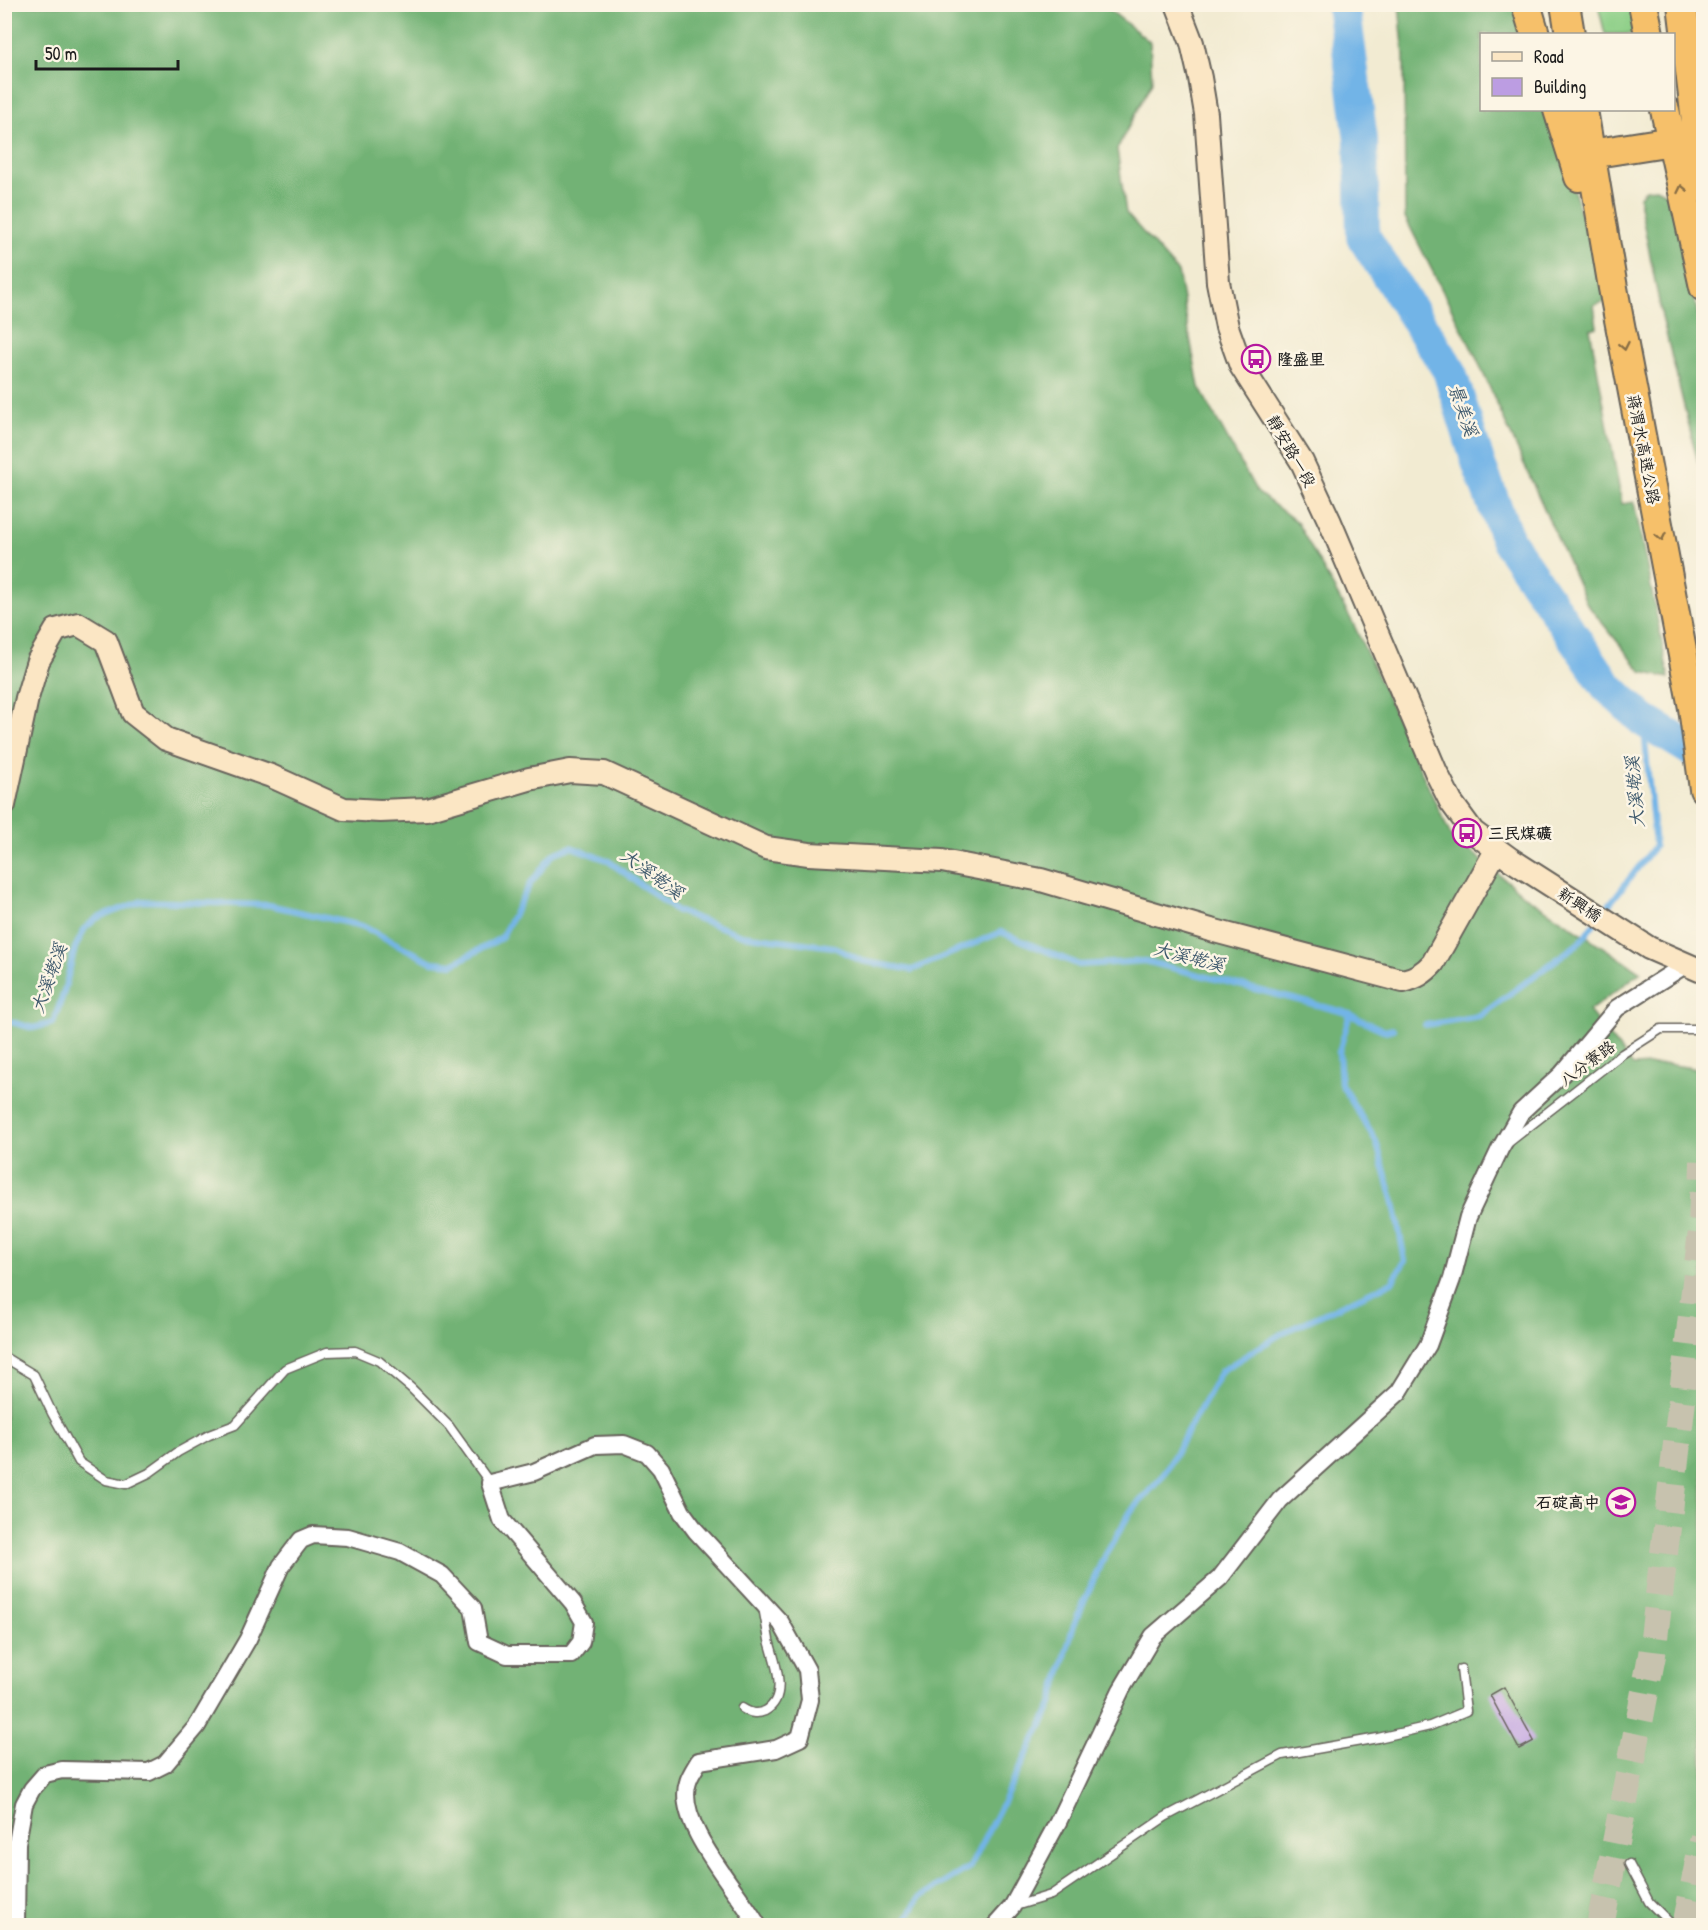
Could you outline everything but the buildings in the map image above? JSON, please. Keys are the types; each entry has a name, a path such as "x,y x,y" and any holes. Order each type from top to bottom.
{"highway":[{"path":"1526,4 1535,33"},
{"path":"1565,4 1570,33"},
{"path":"1643,4 1649,33"},
{"path":"1682,4 1704,188"},
{"path":"1558,111 1613,288"},
{"name":"蔣渭水高速公路","path":"1583,111 1613,288 1691,696 1704,789"},
{"path":"1665,111 1704,287"},
{"path":"1590,153 1672,141"}],"street":[{"name":"靜安路一段","path":"1177,4 1192,43 1200,78 1206,114 1218,282 1227,327 1241,366 1302,462 1451,802 1473,832 1504,854"},
{"path":"4,805 27,698 38,662 56,630 78,624 106,641 132,713 166,739 271,776 344,809 380,811 427,809 529,779 570,771 604,773 766,848 809,854 942,861 1041,880 1211,930 1403,981 1425,972 1433,963 1504,854"},
{"name":"新興橋","path":"1504,854 1649,948 1694,969"},
{"path":"995,1926 1012,1907 1058,1822 1121,1690 1153,1636 1220,1578 1280,1500 1399,1392 1428,1345 1452,1279 1468,1217 1500,1149 1521,1112 1562,1074 1617,1008 1694,969"},
{"path":"16,1926 17,1843 24,1804 32,1789 45,1774 62,1770 149,1772 165,1764 197,1726 248,1639 281,1566 301,1540 313,1535 348,1537 400,1552 442,1575 473,1608 479,1642 507,1655 571,1655 581,1642 584,1622 573,1603 502,1520 490,1483 534,1472 595,1445 624,1444 647,1453 661,1469 682,1512 696,1531 781,1623 807,1670 810,1700 800,1738 776,1749 699,1761 687,1783 687,1806 702,1843 759,1926"}],"lane":[{"name":"八分寮路","path":"1500,1149 1622,1054 1661,1029 1704,1029"},
{"path":"4,1357 34,1375 79,1462 106,1480 126,1484 149,1473 178,1452 209,1435 235,1425 285,1369 327,1352 355,1351 379,1361 411,1388 449,1426 490,1483"},
{"path":"742,1708 750,1713 768,1709 774,1701 779,1686 762,1604"},
{"path":"1012,1907 1051,1895 1165,1817 1282,1755 1430,1726 1466,1711 1461,1669"},
{"path":"1629,1864 1649,1902 1673,1926"}],"green space":[{"path":"5,5 1109,5 1111,11 1150,42 1152,82 1117,149 1126,213 1178,272 1199,387 1257,492 1297,522 1353,623 1450,834 1525,896 1641,972 1589,1011 1633,1066 1668,1064 1703,1070 1703,1925 5,1926"},
{"path":"1399,5 1518,5 1527,33 1480,33 1480,111 1550,111 1607,301 1594,305 1597,327 1590,329 1622,504 1634,502 1669,678 1642,672 1587,604 1475,355 1405,217 1404,56"},
{"path":"1598,5 1634,5 1640,33 1605,33"},
{"path":"1656,188 1667,194 1674,202 1703,339 1703,462 1698,463 1662,317 1640,205 1640,196 1646,189"}],"waterway":[{"name":"景美溪","path":"1343,4 1361,140 1363,236 1449,370 1479,465 1508,541 1607,686 1643,720 1704,757"},
{"name":"大溪墘溪","path":"1425,1025 1480,1016 1579,943 1655,846 1643,720"},
{"name":"大溪墘溪","path":"4,1020 33,1028 53,1023 75,948 85,928 97,918 142,901 269,905 362,926 432,962 453,964 501,938 530,884 553,854 571,847 607,860 677,911 742,935 834,947 862,961 912,970 1001,932 1079,965 1145,961 1344,1012 1385,1031 1393,1029"},
{"path":"903,1926 919,1898 970,1867 1051,1707 1073,1627 1101,1563 1131,1511 1162,1477 1221,1371 1284,1332 1392,1282 1405,1261 1394,1203 1376,1141 1341,1084 1339,1052 1350,1014"}],"tunnel":[{"path":"1600,1926 1652,1655 1702,1231 1704,1161"},
{"path":"1686,1926 1704,1837"}],"place":[{"name":"隆盛里","path":"1256,359"},
{"name":"三民煤礦","path":"1467,833"},
{"name":"石碇高中","path":"1621,1502"}]}
